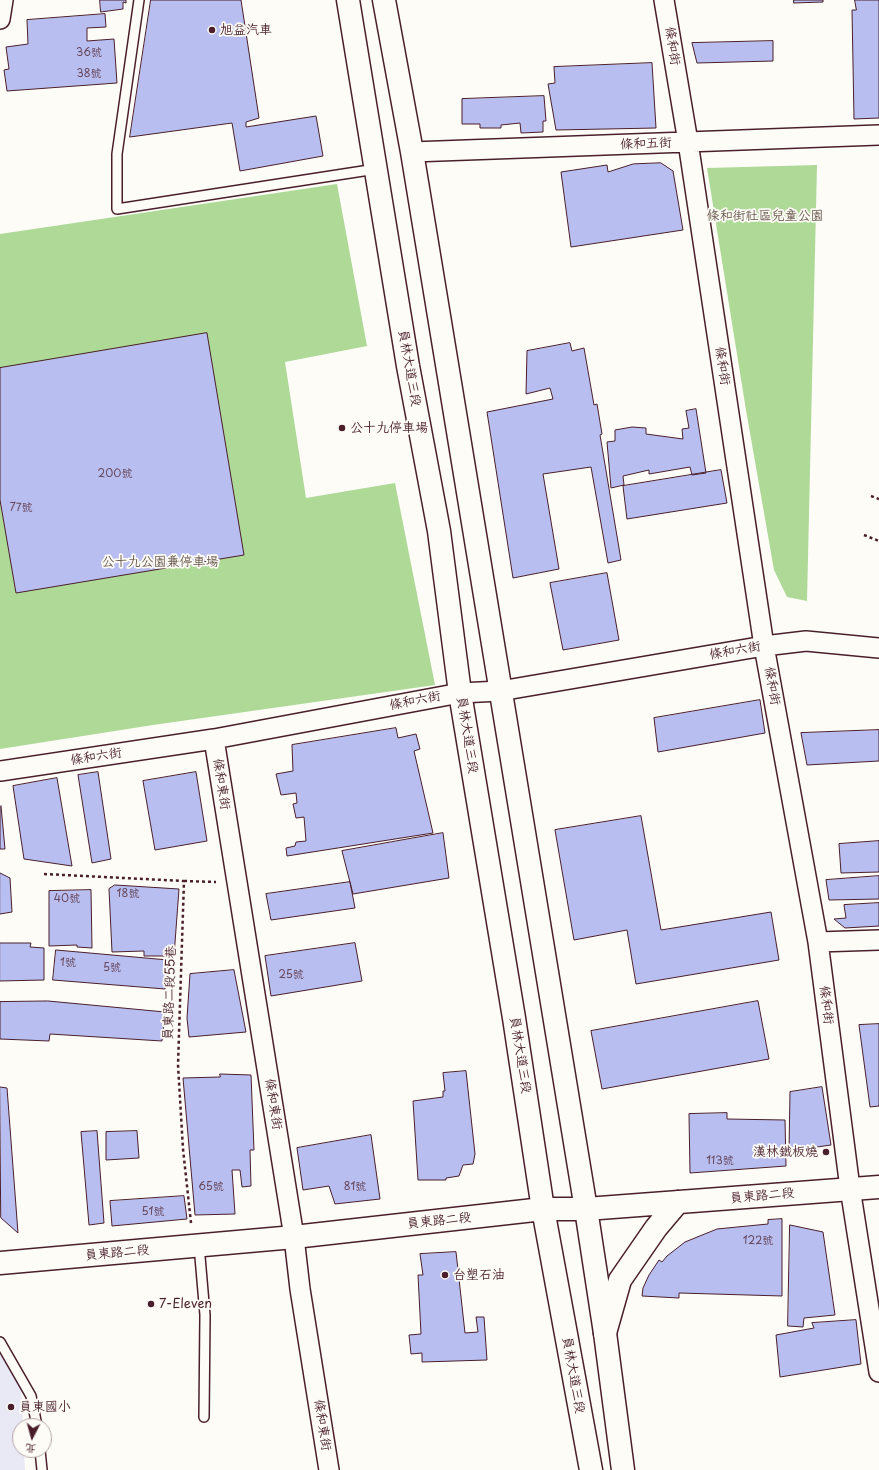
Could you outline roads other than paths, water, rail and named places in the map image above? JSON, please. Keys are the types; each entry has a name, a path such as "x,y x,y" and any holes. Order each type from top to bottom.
{"street":[{"path":"0,19 3,0"},
{"name":"員林大道三段","path":"348,0 377,169 408,366 439,531 460,693 514,1018 543,1209 591,1470"},
{"path":"384,0 412,152 586,1209 605,1333 623,1470"},
{"name":"條和街","path":"664,0 688,142 764,646 818,942 850,1188 879,1372"},
{"name":"條和五街","path":"412,152 879,135"},
{"name":"條和六街","path":"0,771 214,739 460,693 500,691 764,646 806,641 879,648"},
{"name":"條和東街","path":"214,739 294,1237 300,1289 330,1470"},
{"path":"818,942 879,940"},
{"name":"員東路二段","path":"0,1263 294,1237 543,1209 586,1209 879,1187"},
{"path":"605,1333 620,1280 656,1228 678,1202"}],"lane":[{"path":"140,0 117,154 117,210 377,169"},
{"path":"199,1245 205,1315 204,1416"},
{"path":"0,1342 30,1396 35,1418"},
{"path":"41,1458 42,1470"}],"place":[{"name":"旭益汽車","path":"212,30"},
{"name":"公十九停車場","path":"342,428"},
{"name":"漢林鐵板燒","path":"826,1152"},
{"name":"台塑石油","path":"445,1275"},
{"name":"7-Eleven","path":"151,1304"},
{"name":"員東國小","path":"11,1407"}],"park label":[{"name":"條和街社區兒童公園","path":"765,216"},
{"name":"公十九公園兼停車場","path":"160,562"}]}
